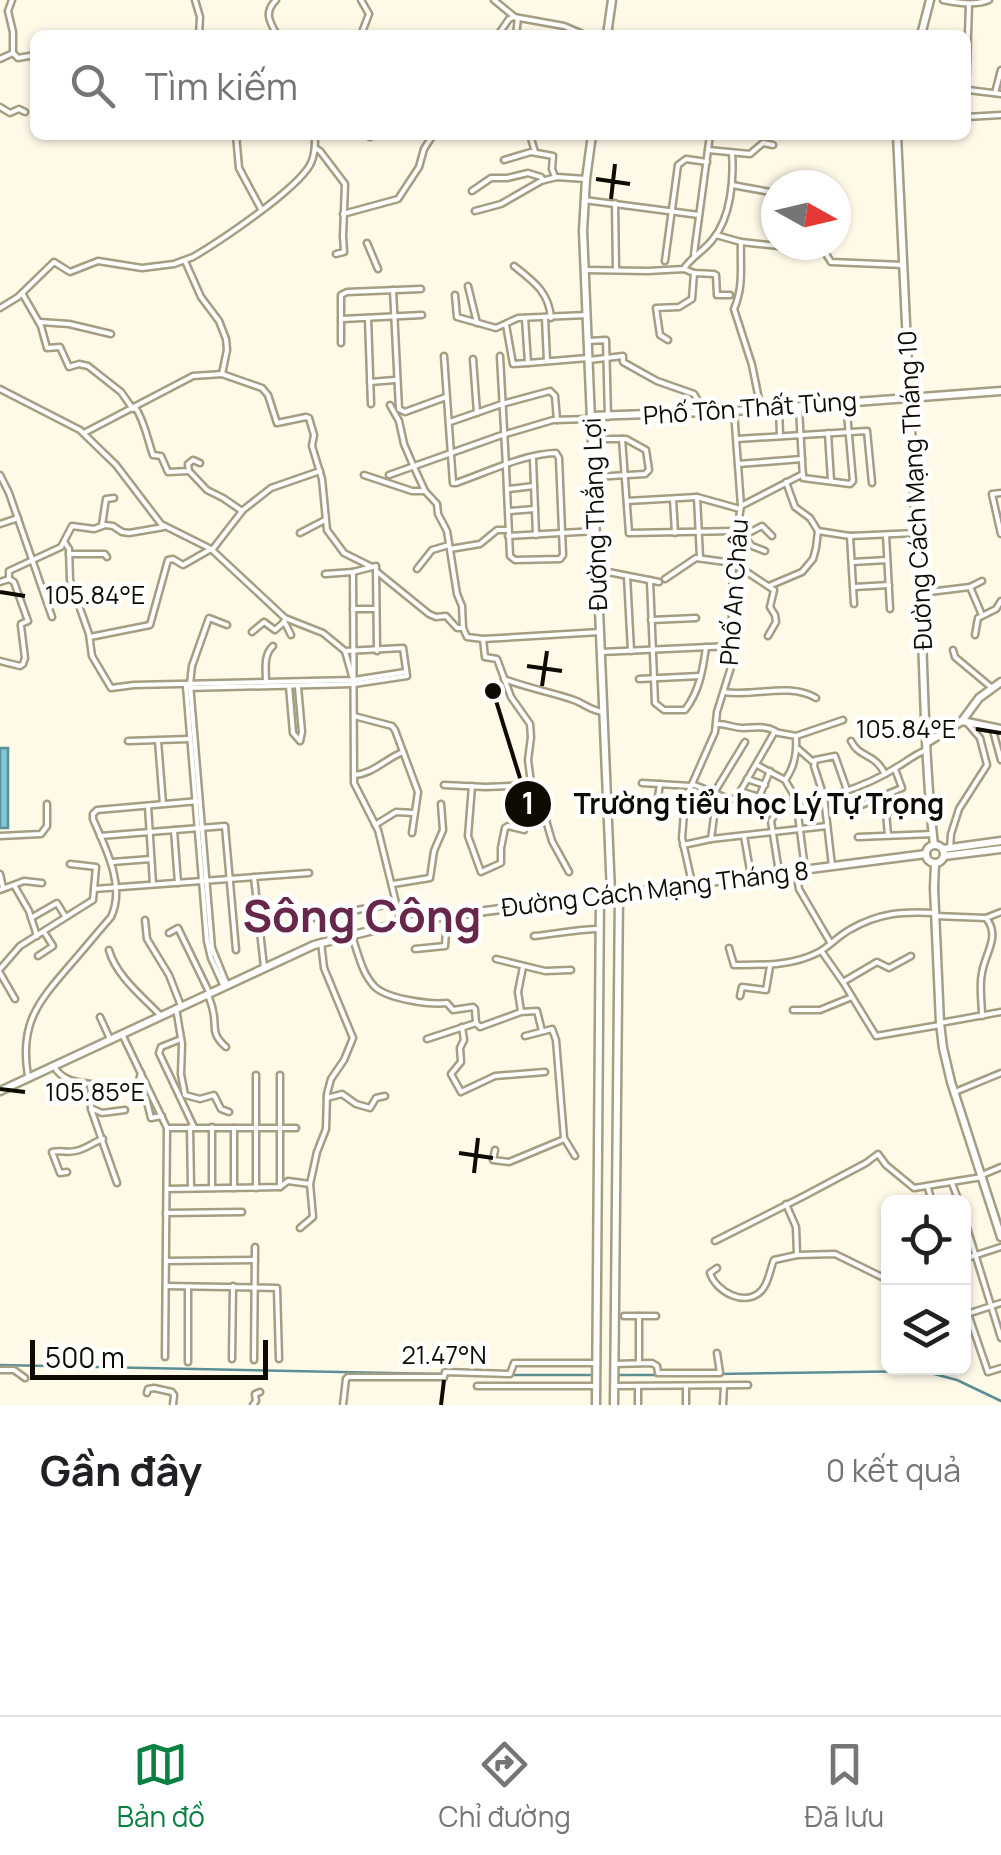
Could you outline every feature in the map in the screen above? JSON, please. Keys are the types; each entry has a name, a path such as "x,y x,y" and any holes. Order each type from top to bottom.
{"street":[{"path":"12,0 8,11 14,54 18,58 30,56"},
{"path":"195,0 199,30"},
{"path":"274,30 268,16 269,7 276,0"},
{"path":"361,0 369,14 363,30"},
{"path":"494,0 517,18"},
{"path":"608,30 612,0"},
{"path":"922,30 930,0"},
{"path":"943,0 969,4 989,0"},
{"path":"968,30 969,4"},
{"path":"516,30 517,18"},
{"path":"502,30 510,19 517,18 573,30"},
{"path":"0,59 14,54"},
{"path":"971,92 998,94 1001,70"},
{"path":"0,107 10,113 18,109 25,112"},
{"path":"971,117 1001,115"},
{"path":"236,140 239,168 261,209"},
{"path":"0,308 54,262 70,272 98,261 136,268 166,266 199,254 300,178 311,164 314,140"},
{"path":"343,214 398,198 419,167 430,140"},
{"path":"531,140 535,152"},
{"name":"Đường Thắng Lợi","path":"591,140 584,200 585,270 615,893 614,1405"},
{"path":"694,257 709,140"},
{"name":"Đường Cách Mạng Tháng 10","path":"896,140 927,746 933,834 943,850"},
{"path":"708,150 752,153 763,143 773,146"},
{"path":"315,148 345,184 344,252 336,254"},
{"path":"504,160 535,152 553,156 555,177"},
{"path":"684,269 716,235 730,198 732,153"},
{"path":"665,261 678,164 686,158 707,162"},
{"path":"472,191 494,178 528,173 543,180"},
{"path":"475,210 500,204 543,180 586,179"},
{"path":"732,185 761,190"},
{"path":"584,200 700,216"},
{"path":"614,202 616,270"},
{"path":"716,235 742,242 813,249 826,254 831,262 904,265"},
{"path":"742,242 740,294 734,310 762,409"},
{"path":"367,243 378,269"},
{"path":"184,261 226,338 222,374"},
{"path":"514,266 540,288 549,304 547,361"},
{"path":"585,270 684,269 715,274 717,295 730,295"},
{"path":"668,340 660,335 656,308 679,307 692,299 694,272"},
{"path":"468,286 477,323"},
{"path":"342,344 341,295 421,289"},
{"path":"393,290 399,409 405,412 447,396"},
{"path":"22,293 40,322 47,348 60,347 69,367 88,366 121,392 144,421 153,455 161,456 169,473 189,471"},
{"path":"455,295 456,315 496,328 515,318 587,315"},
{"path":"340,319 422,315"},
{"path":"368,318 371,404"},
{"path":"525,318 528,363"},
{"path":"40,322 111,334"},
{"path":"506,325 513,364 622,356 623,362 657,381 694,394 705,412"},
{"path":"588,341 606,340 608,417"},
{"path":"444,356 453,482 506,466 533,458 554,453 558,456 563,533 564,555 560,559 512,559 508,533 506,466 500,356"},
{"path":"473,359 477,413"},
{"path":"84,433 193,376 222,374 262,388 268,394 276,423 308,417 322,479 325,520 341,550 374,569 429,614 446,616 456,628 463,628"},
{"path":"370,382 398,380"},
{"path":"0,388 84,433 116,465 164,527 212,549 285,620 292,635"},
{"name":"Phố Tôn Thất Tùng","path":"591,418 1001,391"},
{"path":"449,423 550,392 555,396 556,420"},
{"path":"799,406 803,478 850,484 846,402"},
{"path":"390,405 413,466 437,504 448,531 467,637 600,632"},
{"path":"779,407 780,436"},
{"name":"Phố An Châu","path":"692,883 683,845 684,806 714,736 730,672 733,563 741,508 734,411"},
{"path":"389,475 556,420 591,418"},
{"path":"737,439 868,432 872,483"},
{"path":"828,433 832,481"},
{"path":"592,440 622,439 644,448 648,455 647,474 594,476"},
{"path":"622,439 629,533 736,531"},
{"path":"533,458 536,535"},
{"path":"200,464 194,460 188,464 189,471 208,490 242,511"},
{"path":"738,464 802,460"},
{"path":"90,636 150,625 168,560 183,565 212,549 242,511 271,488 320,471"},
{"path":"364,474 412,491 425,490"},
{"path":"626,501 697,498 741,508 803,474"},
{"path":"0,475 35,559 52,617"},
{"path":"769,586 802,572 814,559 818,531 809,516 794,507 786,482"},
{"path":"506,489 534,486"},
{"path":"1001,493 992,494 1001,534"},
{"path":"101,526 106,498 114,498"},
{"path":"673,498 675,533"},
{"path":"697,498 700,558"},
{"path":"508,511 535,509"},
{"path":"0,524 18,518"},
{"path":"300,534 325,520"},
{"path":"9,579 9,572 65,543 72,526 113,526 129,533 164,527"},
{"path":"735,540 762,526 772,536"},
{"path":"417,570 432,550 480,544 497,530 536,535 596,531"},
{"path":"818,531 850,536 916,533"},
{"path":"886,534 890,609"},
{"path":"744,536 752,546 766,552"},
{"path":"850,536 854,604"},
{"path":"65,543 70,580 90,636 92,656 110,688 354,682 407,674 403,648 345,652"},
{"path":"69,554 108,557"},
{"path":"598,570 662,580 700,558 733,563 774,590 770,607 776,622 768,636"},
{"path":"852,562 887,560"},
{"path":"325,574 374,569"},
{"path":"374,569 377,650"},
{"path":"353,572 354,775 357,791 375,825 402,923"},
{"path":"627,576 630,650"},
{"path":"0,582 9,579"},
{"path":"0,660 20,666 24,661 20,626 28,620 14,582 9,579"},
{"path":"650,580 654,703 664,710 686,710 702,676 706,647"},
{"path":"922,593 970,587 982,581"},
{"path":"854,587 889,586"},
{"path":"970,587 982,616"},
{"path":"975,635 977,620 996,609 1001,601"},
{"path":"353,610 376,608"},
{"path":"226,986 213,951 206,904 188,686 210,616 227,624"},
{"path":"652,620 696,618"},
{"path":"252,632 264,622 274,630 285,620"},
{"path":"285,620 323,633 345,652 354,682"},
{"path":"483,639 484,658 498,660 513,701 530,724 528,760 532,785 553,844 569,872"},
{"path":"266,682 266,660 273,646"},
{"path":"601,652 731,646"},
{"path":"953,650 955,657 992,688"},
{"path":"639,678 702,676"},
{"path":"504,680 604,712"},
{"path":"779,872 771,818 796,799 824,797 895,769 964,720 976,701 1001,682"},
{"path":"289,684 293,733 300,742 297,683"},
{"path":"188,686 289,684"},
{"path":"724,692 792,691 816,698"},
{"path":"354,716 394,728 418,792 412,832"},
{"path":"716,724 767,727 796,736 844,720"},
{"path":"964,720 996,728 1001,760"},
{"path":"935,864 940,862 960,809 986,765 980,738 964,720"},
{"path":"642,783 691,785 734,800 774,732"},
{"path":"785,780 797,748 796,736"},
{"path":"128,741 192,739"},
{"path":"158,740 163,804"},
{"path":"851,741 856,750 877,760 884,774"},
{"path":"711,839 716,794 745,742"},
{"path":"797,748 814,763 824,797 832,866"},
{"path":"354,775 370,772 403,752"},
{"path":"814,763 835,756 847,790"},
{"path":"756,764 785,780 796,799 799,889 831,944"},
{"path":"859,806 902,788 895,769"},
{"path":"740,791 758,797 770,770"},
{"path":"747,779 765,785"},
{"path":"655,816 660,784"},
{"path":"444,785 532,785"},
{"path":"472,786 468,836 482,872 502,863 500,848 505,828 524,830 528,818 546,820"},
{"path":"28,1077 25,1052 34,1011 111,917 115,905 112,862 92,819 94,811 197,802"},
{"path":"0,836 41,834 47,826 47,804"},
{"path":"393,884 430,878 442,830 441,804"},
{"path":"148,806 153,884"},
{"path":"888,835 886,813 895,809"},
{"path":"375,825 396,812 414,812"},
{"path":"100,836 223,825 236,950"},
{"path":"683,845 827,826"},
{"path":"174,830 178,883"},
{"path":"858,837 933,834"},
{"path":"744,836 750,876"},
{"path":"943,850 1001,842"},
{"path":"935,864 928,860 928,848 1001,849"},
{"name":"Đường Cách Mạng Tháng 8","path":"0,1091 322,942 351,934 447,916 926,854"},
{"path":"112,862 151,859"},
{"path":"16,999 0,969 20,946 93,900 96,867 70,864"},
{"path":"935,864 940,1024 947,1070 1001,1238"},
{"path":"94,889 309,873"},
{"path":"0,874 2,889 27,881 42,883"},
{"path":"254,877 264,968"},
{"path":"14,885 37,936"},
{"path":"596,1405 600,895"},
{"path":"312,918 397,902"},
{"path":"31,918 57,904 66,918"},
{"path":"729,948 734,965 770,966 821,951 847,931 902,911 986,918 1001,912"},
{"path":"414,949 445,946 447,916"},
{"path":"982,1016 982,968 993,939 992,926 986,918"},
{"path":"146,920 146,939 169,975 179,1007 180,1066 186,1095 200,1099 214,1095 220,1109 229,1112"},
{"path":"169,933 178,928 209,994 214,1031 226,1047"},
{"path":"534,936 599,929"},
{"path":"38,956 53,946 44,932"},
{"path":"351,934 360,961 377,988 421,1004 448,1003 453,1010 473,1007 477,1026 537,1011 542,1031"},
{"path":"300,1228 313,1216 310,1184 326,1129 330,1079 353,1038 324,968 322,942"},
{"path":"109,950 124,977 161,1016"},
{"path":"821,951 876,1036 1001,1012"},
{"path":"843,982 878,962 889,968 911,956"},
{"path":"496,959 544,971 571,970"},
{"path":"740,996 742,987 766,990 770,966"},
{"path":"521,1012 518,992 523,967"},
{"path":"793,1010 820,1010 852,997"},
{"path":"100,1017 110,1039"},
{"path":"427,1039 476,1023"},
{"path":"462,1027 461,1062 451,1074 461,1092 496,1076 545,1072"},
{"path":"525,1036 552,1029 564,1139 575,1156"},
{"path":"122,1034 167,1128 164,1358"},
{"path":"181,1039 159,1052 192,1127 191,1189"},
{"path":"598,1058 617,1057"},
{"path":"54,1066 63,1078 91,1084 90,1108 116,1183"},
{"path":"141,1073 138,1084 151,1118 162,1116"},
{"path":"955,1092 1001,1073"},
{"path":"256,1074 256,1188"},
{"path":"280,1075 280,1187"},
{"path":"326,1098 342,1094 371,1108 376,1098 385,1096"},
{"path":"90,1108 102,1113 125,1110"},
{"path":"167,1128 296,1128"},
{"path":"212,1128 212,1189"},
{"path":"234,1128 234,1188"},
{"path":"67,1172 60,1173 52,1152 77,1151 103,1139"},
{"path":"495,1150 493,1160 509,1162 564,1139"},
{"path":"715,1240 878,1154 913,1187 982,1176 1001,1167"},
{"path":"166,1189 280,1187 288,1181 310,1184"},
{"path":"952,1181 956,1195"},
{"path":"927,1186 930,1195"},
{"path":"598,1188 616,1188"},
{"path":"786,1204 796,1226 797,1255"},
{"path":"166,1212 242,1212"},
{"path":"971,1242 1001,1338"},
{"path":"254,1360 255,1247"},
{"path":"971,1256 1001,1248"},
{"path":"717,1268 710,1274 716,1286 738,1297 751,1297 763,1289 774,1260 797,1255 835,1254 881,1277"},
{"path":"166,1261 255,1260"},
{"path":"166,1286 279,1289 279,1360"},
{"path":"232,1359 233,1286"},
{"path":"188,1287 188,1362"},
{"path":"597,1292 615,1292"},
{"path":"971,1313 1001,1302"},
{"path":"624,1316 656,1316"},
{"path":"639,1316 639,1364"},
{"path":"971,1325 987,1371 1001,1368"},
{"path":"344,1405 346,1378 510,1374 514,1363 652,1363 658,1373 720,1373 717,1353"},
{"path":"0,1370 16,1371 25,1378"},
{"path":"477,1386 748,1386"},
{"path":"638,1386 638,1405"},
{"path":"686,1386 686,1405"},
{"path":"724,1386 724,1405"},
{"path":"147,1393 149,1388 172,1392 173,1405"},
{"path":"253,1405 254,1394 260,1392"}],"water":[{"path":"0,748 8,748 8,828 0,828"}],"waterway":[{"path":"0,1365 488,1375"},
{"path":"718,1374 923,1371 957,1380 1001,1401"},
{"path":"511,1375 590,1375"},
{"path":"618,1375 660,1375"}],"place":[{"name":"Trường tiểu học Lý Tự Trọng","path":"493,691"}],"district":[{"name":"Sông Công","path":"362,916"}]}
